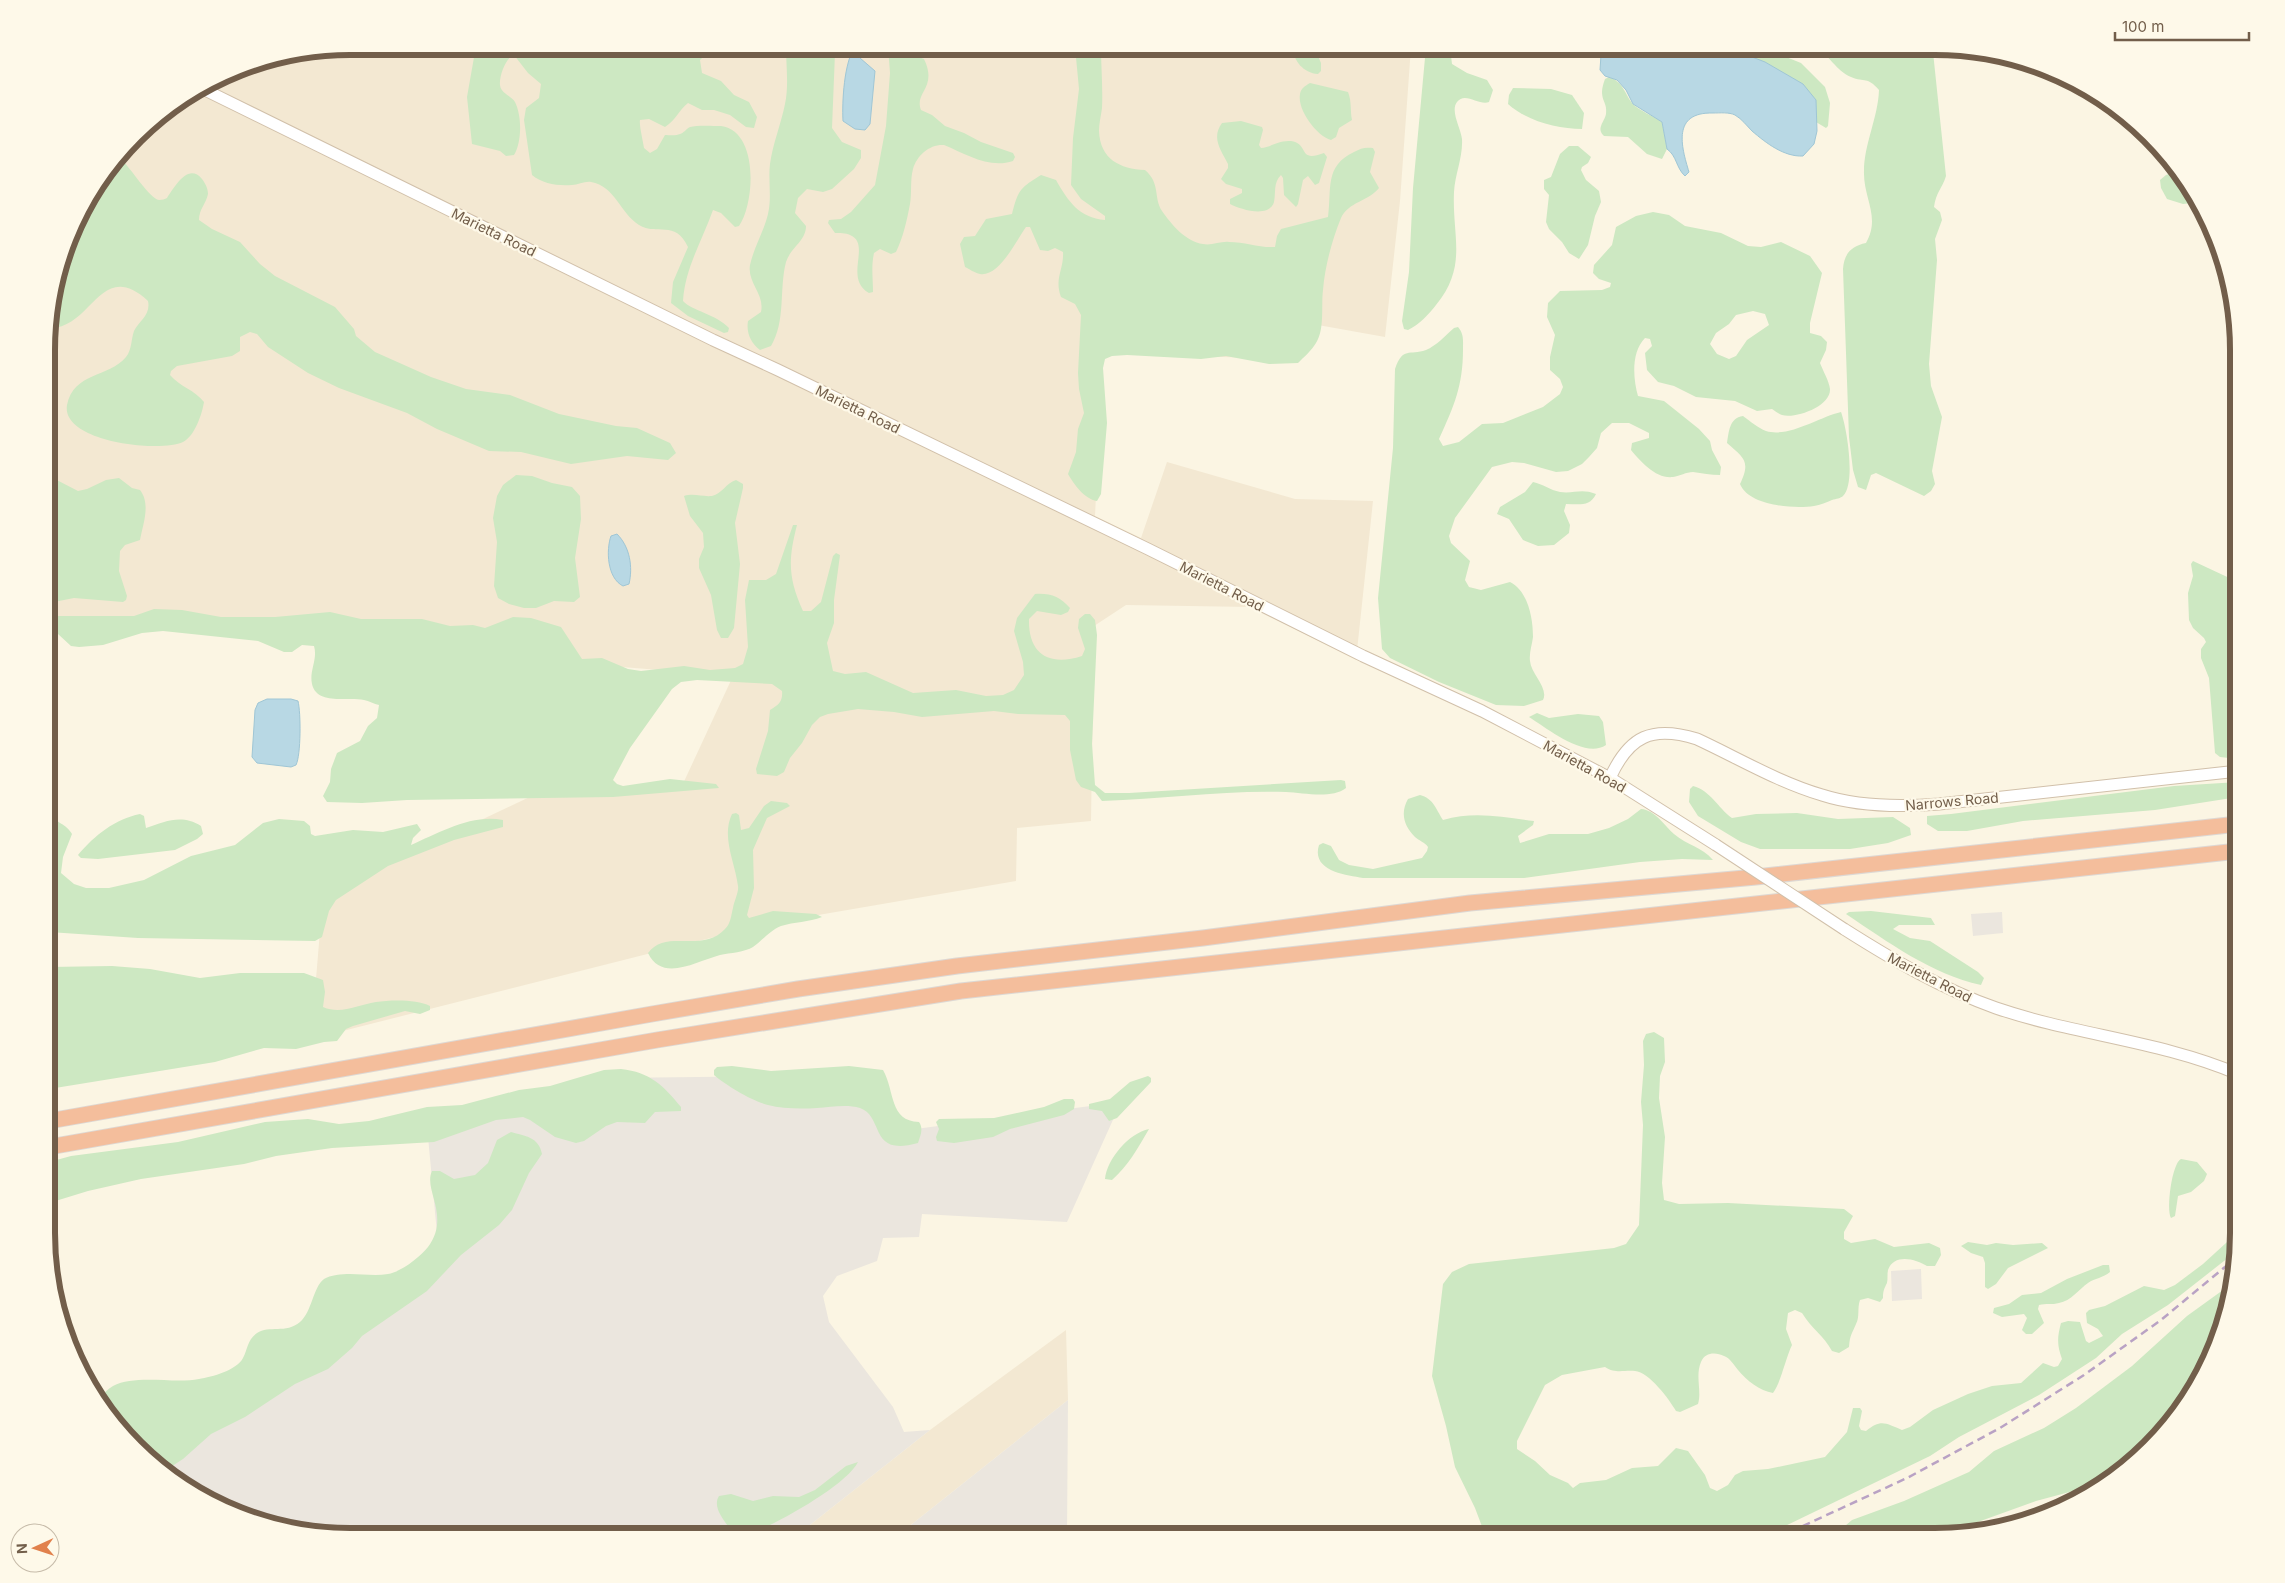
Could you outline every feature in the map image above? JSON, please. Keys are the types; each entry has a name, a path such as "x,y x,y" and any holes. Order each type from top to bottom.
{"highway":[{"path":"55,1120 798,989 956,966 1204,938 1470,903 1756,877 2230,825"},
{"path":"55,1146 657,1040 961,991 2230,852"}],"street":[{"name":"Marietta Road","path":"207,91 713,340 1148,549 1363,656 1482,711 1610,778 1844,929 1927,978 1962,995 1996,1008 2064,1027 2183,1054 2230,1071"},
{"name":"Narrows Road","path":"1610,778 1617,761 1632,744 1645,736 1660,733 1682,734 1697,739 1800,788 1823,796 1849,802 1893,806 1939,804 2230,772"}],"shaded area":[{"path":"350,55 1410,55 1400,201 1385,337 1318,325 1299,359 1103,354 1095,516 1141,538 1167,462 1295,499 1373,501 1356,660 1251,607 1126,605 1094,626 1091,821 1017,828 1016,881 766,924 311,1039 323,895 538,793 681,788 733,676 56,621 55,636 55,350 58,311 65,273 77,237 94,202 128,155 170,116 202,94 237,77 292,61"},
{"path":"2002,912 2003,933 1973,936 1971,914"},
{"path":"874,1075 885,1133 1121,1102 1067,1222 922,1214 919,1237 883,1238 877,1261 837,1276 823,1296 829,1322 893,1407 904,1432 930,1430 806,1528 350,1528 311,1525 273,1518 219,1498 202,1489 152,1452 439,1255 427,1126 609,1078"},
{"path":"1921,1269 1922,1299 1892,1301 1891,1271"},
{"path":"1066,1330 1068,1400 907,1528 806,1528 930,1430"},
{"path":"1068,1400 1067,1528 907,1528"}],"green space":[{"path":"474,55 514,55 508,59 504,67 500,85 502,90 515,102 519,114 519,143 514,155 506,156 500,151 472,144 467,97"},
{"path":"514,55 705,55 700,60 702,73 721,81 734,95 749,102 757,117 754,128 746,127 730,115 714,110 702,110 688,103 665,127 649,119 640,120 644,148 650,153 657,149 665,135 678,135 693,126 721,126 733,131 742,140 748,154 750,186 748,201 739,226 735,227 721,213 713,210 690,266 684,289 683,301 724,323 729,328 728,332 724,333 688,316 671,303 673,282 688,247 683,238 677,233 639,225 632,220 612,194 599,185 589,182 574,185 556,185 532,175 524,120 526,108 539,98 541,84 528,73"},
{"path":"786,55 835,55 832,128 842,142 861,150 861,158 854,169 832,189 823,192 807,189 798,198 795,213 806,226 804,236 791,252 786,262 779,326 776,336 771,346 760,350 752,341 748,330 748,321 761,312 762,306 751,277 750,265 769,208 770,164 786,97"},
{"path":"889,55 916,55 924,59 928,69 928,77 920,99 921,110 932,115 945,126 981,142 1013,153 1015,157 1013,161 995,163 969,156 944,145 934,146 925,151 913,169 910,204 898,247 896,252 891,254 880,249 874,253 872,268 873,292 869,293 862,287 858,279 859,246 856,239 848,234 835,233 828,223 829,220 841,219 851,212 875,185 886,126 890,73"},
{"path":"1076,55 1101,55 1102,108 1099,131 1103,149 1113,161 1120,165 1145,170 1150,175 1155,185 1159,206 1162,211 1174,227 1197,243 1213,244 1226,242 1275,247 1277,236 1281,229 1328,217 1331,179 1334,171 1344,158 1361,149 1373,148 1375,152 1370,172 1379,188 1370,196 1348,208 1341,218 1325,272 1321,331 1316,343 1298,363 1269,364 1226,356 1201,359 1127,355 1112,356 1105,359 1103,368 1107,423 1101,494 1097,501 1084,494 1068,474 1076,452 1078,429 1084,413 1078,373 1081,315 1075,304 1061,297 1059,290 1058,284 1063,252 1055,248 1048,251 1040,250 1030,227 1026,227 1000,264 994,270 980,274 965,267 960,244 964,237 975,236 986,219 1012,214 1021,190 1041,175 1056,180 1065,195 1081,212 1096,219 1105,220 1105,216 1081,199 1071,185 1073,138 1079,89"},
{"path":"1294,55 1318,55 1321,63 1321,71 1318,74 1304,69"},
{"path":"1425,55 1452,55 1452,64 1467,73 1487,80 1493,90 1489,102 1485,103 1464,98 1460,99 1455,106 1455,115 1462,139 1454,192 1455,264 1446,291 1427,316 1408,330 1404,329 1402,321 1409,272 1413,188"},
{"path":"1742,55 1781,55 1801,63 1825,87 1830,103 1828,126 1826,128 1816,122 1816,100"},
{"path":"1825,55 1933,55 1946,176 1934,207 1940,212 1942,220 1935,239 1937,260 1929,364 1931,386 1942,417 1932,471 1935,484 1931,491 1924,496 1876,473 1871,475 1866,490 1858,487 1853,470 1849,437 1843,269 1849,252 1856,246 1866,243 1872,225 1864,171 1868,141 1879,90 1869,81 1856,79 1837,67"},
{"path":"1609,77 1620,85 1634,105 1662,122 1667,149 1662,159 1647,154 1628,137 1604,136 1602,133 1601,128 1606,114 1606,106 1602,91 1605,79"},
{"path":"1310,83 1348,92 1352,120 1339,128 1336,137 1331,140 1314,128 1302,107 1300,100 1301,92"},
{"path":"1513,88 1551,89 1572,95 1584,113 1582,129 1553,126 1524,115 1508,104 1509,95"},
{"path":"1241,121 1262,127 1259,145 1261,148 1291,141 1297,143 1310,156 1324,153 1327,157 1319,183 1315,185 1308,176 1303,180 1296,207 1284,195 1283,178 1281,175 1276,184 1274,202 1266,210 1254,211 1230,204 1230,199 1242,193 1242,189 1226,184 1221,179 1228,168 1228,164 1218,144 1217,134 1222,123"},
{"path":"1569,146 1578,146 1591,157 1581,170 1586,180 1599,191 1601,202 1595,216 1588,245 1579,259 1569,253 1562,242 1549,229 1546,222 1549,195 1544,189 1544,180 1551,177 1560,154"},
{"path":"123,161 151,194 159,200 167,198 182,178 192,173 202,179 208,194 199,220 212,229 240,242 260,264 275,276 335,307 354,329 356,336 375,352 431,377 466,389 510,395 559,414 616,426 637,428 670,443 676,453 668,460 627,456 571,464 521,452 489,451 437,429 407,413 339,388 308,373 268,347 257,334 250,332 240,337 240,351 232,356 177,366 171,371 170,375 178,383 196,394 204,402 200,418 187,439 171,445 154,446 114,442 79,428 69,418 67,405 71,394 84,381 119,364 126,357 134,331 148,310 148,301 132,290 118,287 107,291 64,326 56,327 58,311 65,273 77,237 94,202"},
{"path":"2171,173 2192,203 2183,204 2167,199 2161,188 2160,180"},
{"path":"1653,212 1669,215 1685,226 1721,233 1748,246 1761,247 1781,242 1810,256 1822,273 1810,323 1810,333 1821,336 1827,342 1826,350 1820,363 1830,389 1829,395 1825,401 1812,410 1788,416 1781,415 1772,409 1757,411 1735,401 1696,397 1674,386 1658,382 1647,370 1645,353 1652,346 1650,339 1645,338 1637,351 1634,366 1638,396 1664,401 1699,429 1710,441 1712,450 1721,467 1720,475 1693,472 1667,477 1655,472 1644,464 1631,450 1632,443 1649,438 1649,433 1629,423 1612,423 1601,433 1597,448 1589,457 1582,464 1568,471 1556,472 1524,463 1512,462 1492,467 1455,518 1449,536 1451,543 1470,561 1465,580 1469,587 1481,590 1510,582 1516,586 1525,598 1533,630 1530,652 1531,666 1544,691 1543,700 1524,706 1496,705 1439,682 1390,658 1382,649 1378,598 1393,448 1395,369 1404,354 1426,350 1454,328 1458,327 1460,330 1463,340 1463,362 1453,406 1439,439 1443,446 1459,442 1482,424 1503,423 1543,407 1560,394 1563,387 1560,379 1550,370 1550,357 1555,335 1547,317 1548,303 1560,291 1602,290 1610,287 1611,283 1599,279 1593,273 1594,265 1612,245 1616,227 1636,216","holes":["1753,311 1765,314 1769,325 1747,340 1736,356 1729,359 1717,354 1710,344 1716,333 1729,324 1736,315"]},
{"path":"1841,412 1848,442 1850,468 1847,490 1843,496 1816,506 1795,507 1762,501 1745,491 1740,484 1745,470 1744,461 1738,452 1727,443 1730,426 1738,417 1743,416 1766,431 1784,432"},
{"path":"516,475 532,476 572,487 580,496 581,519 575,558 580,597 574,602 554,601 536,608 524,608 509,604 498,598 494,586 497,542 493,518 497,496 503,485"},
{"path":"119,478 132,488 140,490 146,508 140,540 125,545 120,551 119,571 127,596 126,600 123,602 74,598 55,602 55,479 78,491 106,480"},
{"path":"736,480 743,484 743,488 735,523 740,564 734,628 728,638 721,638 717,630 711,595 699,568 699,559 704,547 703,533 690,516 684,496 712,496"},
{"path":"1533,482 1560,492 1586,491 1596,494 1587,503 1566,504 1564,511 1570,525 1569,533 1554,545 1538,546 1523,540 1509,519 1497,514 1500,507 1525,492"},
{"path":"793,525 797,525 791,559 792,579 803,611 811,611 821,602 833,556 836,553 840,555 834,600 834,623 827,643 833,671 845,674 866,672 913,693 956,690 986,696 1003,695 1014,690 1024,675 1023,662 1014,631 1017,618 1035,594 1046,594 1059,598 1070,608 1068,612 1061,615 1037,611 1029,619 1032,641 1043,655 1050,658 1060,660 1082,656 1085,649 1078,628 1079,619 1085,614 1090,614 1095,620 1097,635 1092,744 1095,785 1105,793 1341,780 1345,781 1346,788 1326,794 1240,792 1102,801 1095,792 1081,787 1076,780 1070,750 1070,721 1065,715 1018,714 994,711 922,717 858,709 828,714 820,717 812,725 802,743 790,758 784,772 777,776 757,774 756,769 768,731 770,710 780,702 782,691 772,684 697,680 681,682 672,689 630,748 613,780 623,786 670,779 716,784 719,788 613,797 407,800 362,803 327,802 323,796 330,782 331,769 337,753 360,741 368,726 377,718 379,705 366,700 326,698 315,691 311,679 315,656 314,646 302,645 292,652 284,652 258,641 163,631 142,633 103,645 79,647 71,646 58,634 55,622 57,616 134,616 154,609 182,610 221,617 275,617 330,612 361,619 422,619 450,626 473,625 485,628 513,617 531,618 561,627 582,659 602,658 628,669 641,671 684,666 710,670 735,668 743,664 748,647 745,600 749,580 766,580 776,574"},
{"path":"2193,561 2230,578 2230,758 2220,757 2215,753 2209,678 2201,658 2201,649 2206,642 2193,628 2189,620 2188,593 2193,576 2191,564"},
{"path":"1537,713 1549,718 1578,714 1599,716 1603,722 1606,745 1588,748 1567,741 1529,717"},
{"path":"2230,782 2230,798 2155,810 2023,821 1967,831 1938,831 1927,824 1927,816 2174,786"},
{"path":"1693,786 1709,795 1732,818 1756,814 1797,813 1838,819 1893,817 1910,828 1911,835 1888,843 1850,849 1760,849 1741,842 1698,816 1689,802 1690,789"},
{"path":"1420,795 1431,801 1443,820 1477,815 1534,821 1533,825 1518,836 1520,843 1549,834 1588,834 1609,828 1628,819 1641,809 1646,810 1655,815 1679,838 1704,852 1713,860 1682,859 1640,862 1524,878 1363,878 1331,870 1320,861 1318,854 1319,845 1323,843 1331,846 1339,860 1349,865 1373,869 1422,858 1428,847 1411,833 1404,819 1404,809 1408,799"},
{"path":"771,801 787,803 790,806 767,818 753,850 754,888 747,915 749,918 773,911 816,914 822,917 781,926 773,930 750,949 720,955 691,965 671,968 662,967 654,962 648,953 664,942 706,940 716,936 727,927 738,888 728,841 729,823 732,814 736,813 739,815 741,830 749,828 764,806"},
{"path":"140,814 144,816 146,828 167,821 187,820 201,826 203,834 175,850 98,859 81,858 78,855 106,829 131,816"},
{"path":"55,819 72,834 63,857 61,873 74,884 86,888 109,888 144,880 191,856 235,845 263,823 279,819 304,821 310,826 311,834 315,836 353,830 383,832 417,824 421,830 413,838 411,845 467,822 491,819 503,820 503,827 454,840 388,866 336,900 329,911 322,937 315,941 138,938 55,932"},
{"path":"1871,911 1931,918 1935,925 1899,925 1893,929 1910,938 1930,941 1978,972 1984,978 1981,985 1963,980 1927,965 1894,946 1846,914 1849,912"},
{"path":"112,966 150,969 200,978 240,973 304,973 323,980 325,992 323,1007 343,1010 376,1002 411,1001 430,1006 430,1010 420,1014 405,1011 353,1026 346,1029 337,1041 324,1042 296,1049 264,1048 215,1062 55,1088 55,967"},
{"path":"1654,1032 1664,1038 1665,1062 1660,1076 1659,1098 1665,1137 1662,1183 1664,1200 1679,1204 1728,1203 1844,1209 1853,1216 1844,1232 1844,1239 1851,1243 1875,1239 1894,1247 1929,1243 1940,1248 1941,1255 1935,1266 1927,1266 1917,1261 1906,1259 1895,1261 1888,1270 1883,1298 1880,1302 1868,1298 1860,1300 1858,1318 1849,1347 1839,1353 1832,1351 1802,1313 1795,1310 1788,1313 1786,1329 1792,1345 1773,1393 1763,1390 1749,1381 1726,1357 1714,1354 1705,1356 1699,1367 1698,1404 1680,1412 1676,1411 1664,1393 1652,1381 1635,1371 1616,1371 1605,1367 1562,1375 1545,1385 1517,1441 1517,1449 1535,1461 1550,1475 1568,1483 1573,1488 1580,1483 1606,1480 1632,1468 1658,1466 1676,1448 1688,1451 1705,1475 1710,1488 1717,1491 1728,1485 1735,1475 1743,1471 1768,1469 1825,1457 1847,1432 1853,1408 1860,1408 1862,1411 1859,1426 1861,1430 1866,1431 1883,1423 1902,1430 1910,1427 1933,1410 1968,1394 1992,1386 2021,1383 2043,1363 2054,1367 2058,1366 2062,1359 2058,1341 2061,1323 2068,1321 2080,1322 2086,1341 2089,1343 2103,1336 2098,1329 2087,1323 2086,1313 2089,1310 2105,1306 2144,1286 2164,1290 2175,1285 2203,1264 2230,1240 2229,1257 2168,1305 2122,1334 2096,1358 2039,1395 1959,1437 1930,1456 1781,1528 1483,1528 1455,1467 1432,1376 1443,1284 1452,1272 1469,1264 1614,1248 1626,1244 1639,1225 1643,1125 1641,1102 1644,1065 1643,1041 1646,1034"},
{"path":"732,1066 771,1071 849,1066 883,1070 898,1111 909,1120 919,1122 921,1132 918,1143 902,1146 891,1145 884,1140 868,1113 860,1108 844,1106 786,1108 768,1105 747,1097 714,1075 714,1070 717,1067"},
{"path":"621,1069 631,1071 656,1081 675,1099 681,1107 681,1111 655,1112 645,1123 617,1122 606,1126 584,1141 576,1143 555,1137 523,1117 496,1120 434,1142 332,1148 276,1156 244,1164 141,1179 88,1191 55,1201 55,1160 71,1156 178,1142 265,1122 308,1119 339,1124 369,1121 427,1107 462,1105 519,1090 550,1086 604,1070"},
{"path":"1148,1076 1151,1078 1151,1082 1117,1118 1109,1121 1102,1111 1089,1109 1089,1104 1110,1099 1130,1082"},
{"path":"1064,1099 1073,1099 1075,1102 1074,1109 1064,1115 1010,1129 993,1137 954,1143 937,1141 936,1137 939,1129 936,1122 939,1119 994,1118 1044,1107"},
{"path":"1149,1129 1123,1169 1112,1180 1105,1179 1110,1163 1120,1148 1141,1131"},
{"path":"511,1132 526,1136 538,1144 542,1154 529,1173 512,1210 499,1225 461,1255 427,1291 362,1336 352,1348 328,1369 295,1384 245,1417 211,1434 183,1459 170,1467 128,1428 103,1394 122,1382 189,1380 217,1375 240,1362 245,1355 249,1342 257,1333 289,1328 300,1322 307,1312 317,1288 324,1279 343,1274 388,1274 404,1267 425,1251 434,1236 437,1214 431,1187 430,1178 432,1171 440,1171 454,1179 475,1175 488,1163 497,1140"},
{"path":"2181,1159 2197,1162 2207,1174 2204,1181 2191,1192 2178,1196 2175,1216 2171,1218 2169,1206 2171,1187 2175,1169"},
{"path":"1968,1242 1987,1245 1996,1243 2013,1245 2042,1243 2048,1248 2008,1268 1996,1284 1988,1289 1985,1287 1985,1263 1983,1257 1971,1253 1961,1246"},
{"path":"2103,1265 2109,1265 2110,1272 2088,1283 2067,1300 2056,1304 2039,1305 2038,1309 2044,1323 2032,1334 2026,1334 2022,1330 2027,1318 2024,1314 2002,1317 1993,1313 1994,1308 2009,1304 2022,1295 2041,1293 2067,1279"},
{"path":"2224,1288 2220,1310 2208,1346 2191,1381 2169,1413 2130,1455 2084,1488 2036,1501 1968,1526 1935,1528 1843,1528 1852,1520 1904,1501 1969,1472 1994,1451 2044,1428 2076,1408 2132,1366 2187,1316"},
{"path":"858,1462 851,1472 824,1493 808,1504 763,1528 729,1528 718,1509 717,1500 719,1496 731,1494 753,1501 773,1496 799,1497 815,1490 846,1466"}],"water":[{"path":"850,55 862,55 860,58 875,71 870,124 865,130 855,129 843,121 843,93"},
{"path":"1601,55 1747,55 1765,62 1803,84 1816,100 1817,131 1814,144 1803,156 1796,156 1782,152 1763,140 1735,115 1730,113 1700,114 1691,118 1685,124 1683,132 1682,142 1689,172 1685,176 1673,155 1667,149 1662,122 1633,104 1626,90 1617,80 1605,76 1600,70"},
{"path":"617,534 628,551 631,571 629,584 623,586 614,577 608,556 611,536"},
{"path":"267,699 291,699 298,701 300,744 298,760 296,765 291,767 257,763 252,757 255,710 258,703"}],"railway":[{"path":"1799,1528 1907,1478 2000,1428 2084,1375 2161,1320 2228,1265"}]}
